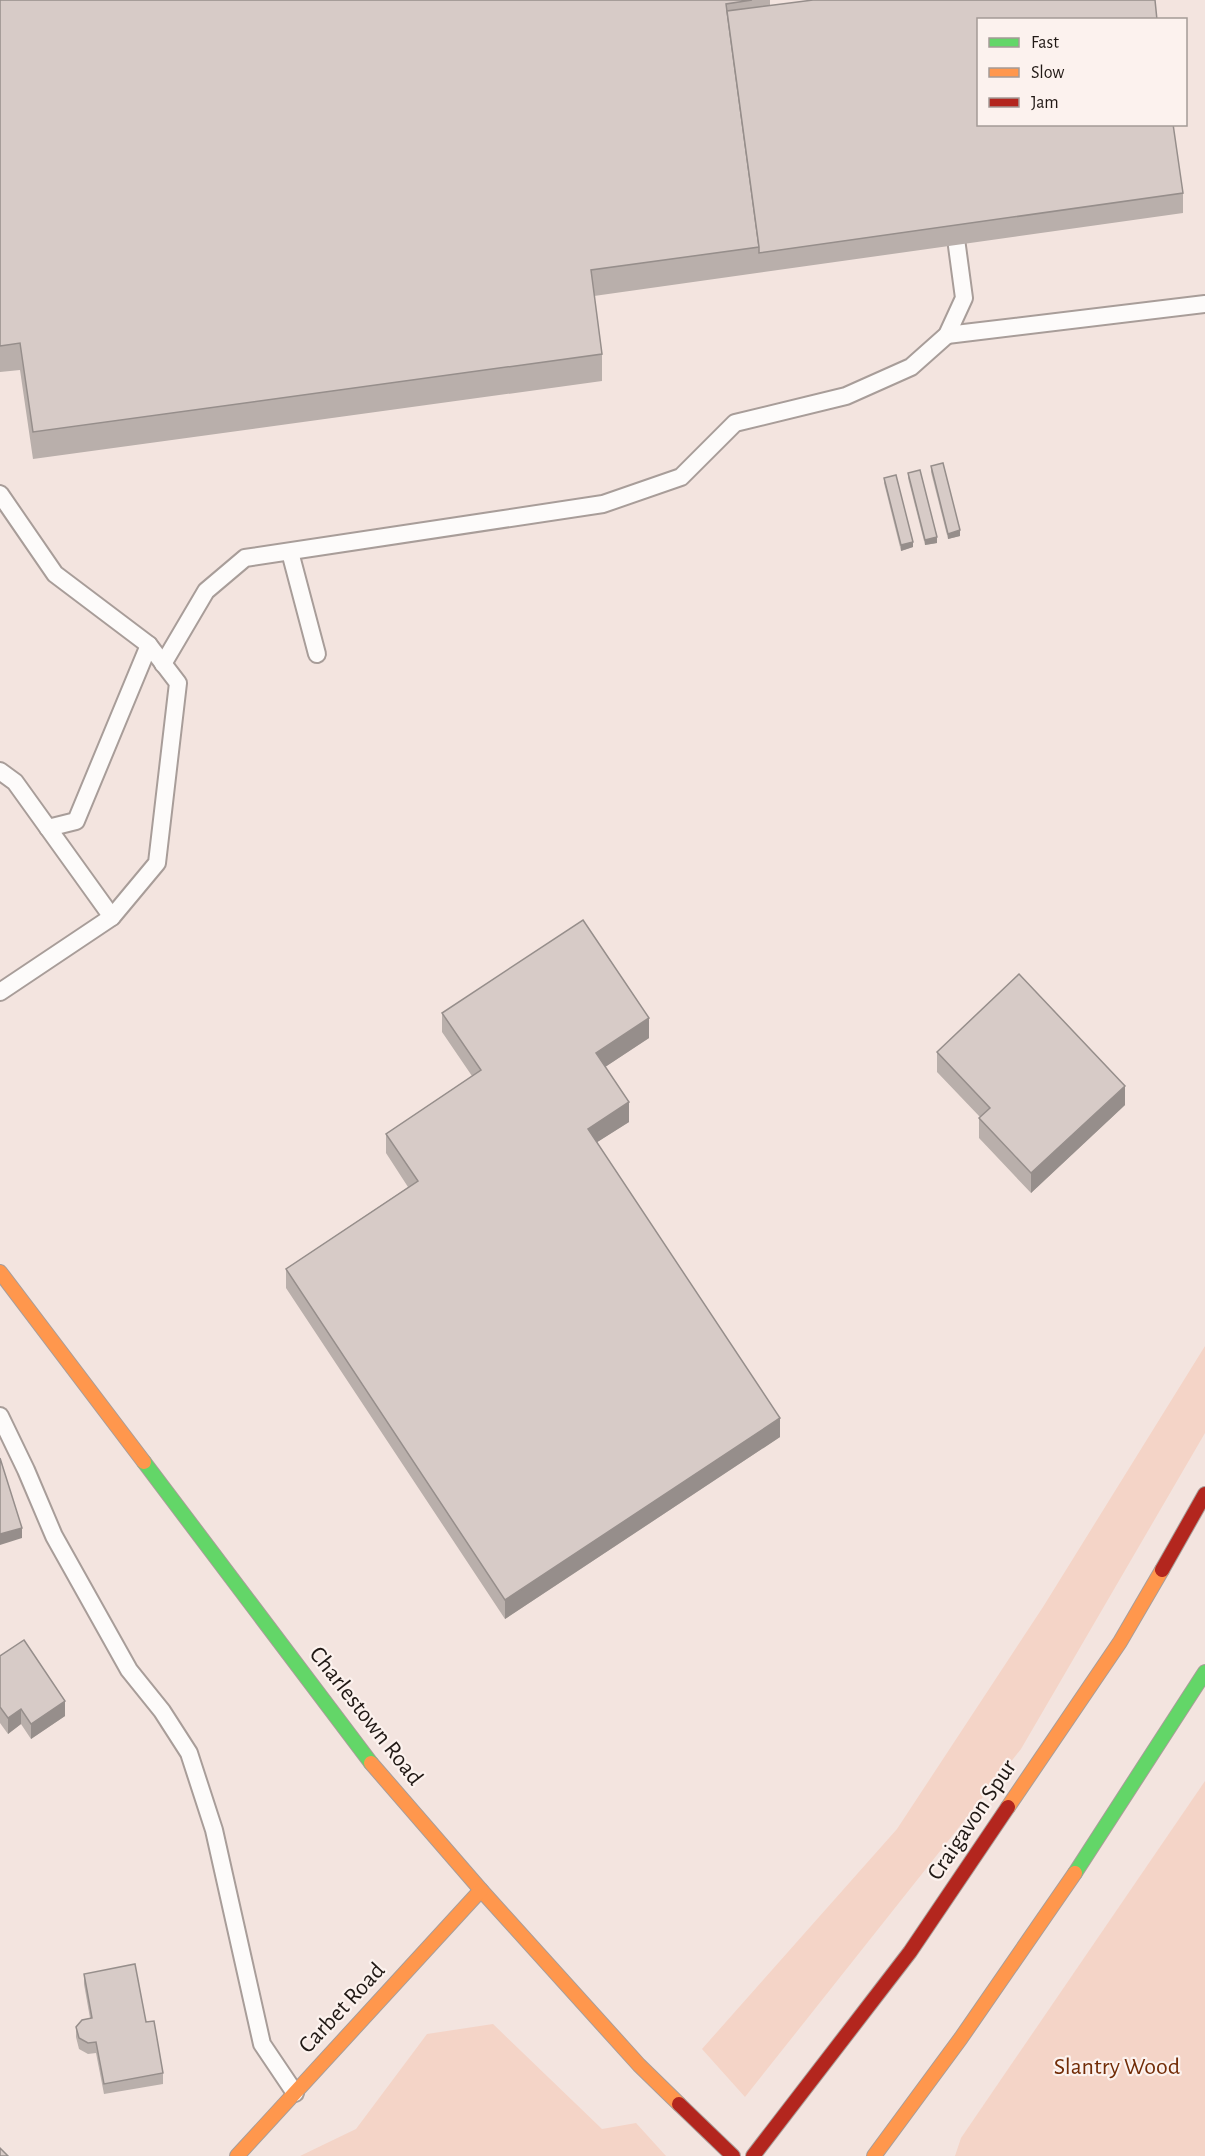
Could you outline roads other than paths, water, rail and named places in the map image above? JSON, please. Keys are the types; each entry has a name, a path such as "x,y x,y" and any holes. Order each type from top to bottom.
{"main road":[{"name":"Charlestown Road","path":"5,1279 373,1765 481,1890 639,2065 733,2156"},
{"name":"Craigavon Spur","path":"753,2156 910,1952 1120,1642 1205,1494"},
{"path":"874,2156 1017,1961 1205,1672"},
{"name":"Carbet Road","path":"237,2156 481,1890"}],"lane":[{"path":"163,664 206,591 244,558 603,504 681,477 735,423 846,396 911,367 947,335 964,298 951,205"},
{"path":"947,335 1205,304"},
{"path":"0,494 56,574 149,645 178,683 157,864 112,917 0,992"},
{"path":"290,552 317,654"},
{"path":"48,828 76,820 149,645"},
{"path":"0,771 15,782 112,917"},
{"path":"0,1303 5,1279"},
{"path":"0,1416 54,1536 88,1597 129,1670 162,1711 189,1753 214,1830 262,2044 295,2093"}],"park label":[{"name":"Slantry Wood","path":"1117,2067"}]}
